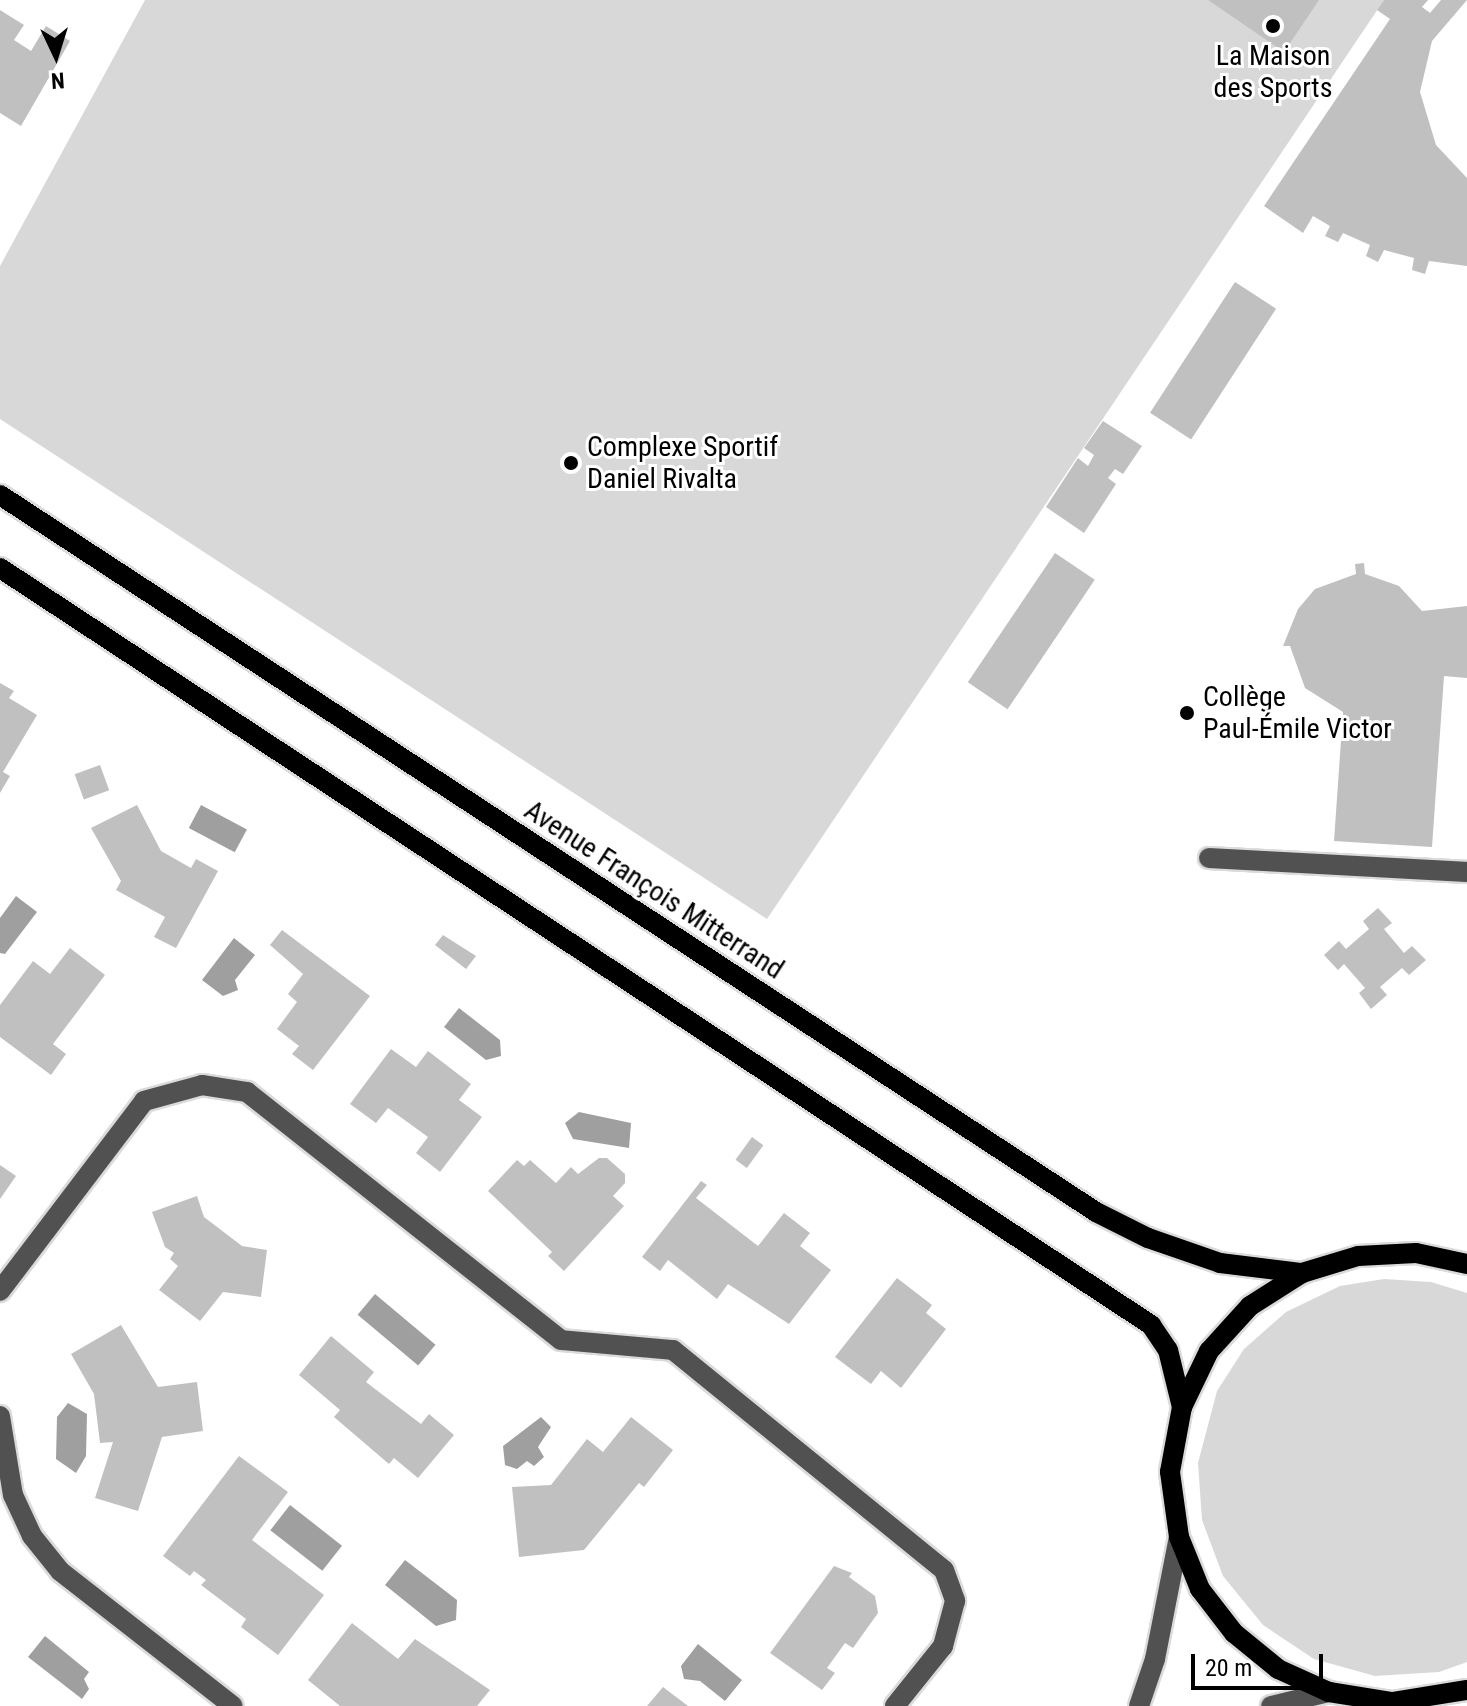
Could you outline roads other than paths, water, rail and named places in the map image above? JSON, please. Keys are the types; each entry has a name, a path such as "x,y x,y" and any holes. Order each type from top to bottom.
{"main road":[{"name":"Avenue François Mitterrand","path":"0,495 1096,1212 1148,1238 1220,1263 1302,1273"},
{"path":"0,568 1151,1325 1168,1350 1182,1407"},
{"path":"1467,1264 1387,1253 1302,1273 1250,1306 1209,1351 1182,1407 1170,1472 1179,1537 1200,1589 1234,1633 1278,1669 1329,1692 1392,1702 1467,1690"}],"street":[{"path":"1209,858 1467,872"},
{"path":"0,1291 144,1101 202,1085 247,1092 561,1340 673,1350 944,1570 955,1601 943,1646 895,1706"},
{"path":"0,1416 13,1495 32,1536 60,1571 233,1706"},
{"path":"1139,1706 1155,1659 1179,1537"},
{"path":"1271,1706 1329,1692"}],"place":[{"name":"La Maison des Sports","path":"1273,26"},
{"name":"Complexe Sportif Daniel Rivalta","path":"571,463"},
{"name":"Collège Paul-Émile Victor","path":"1187,713"}]}
